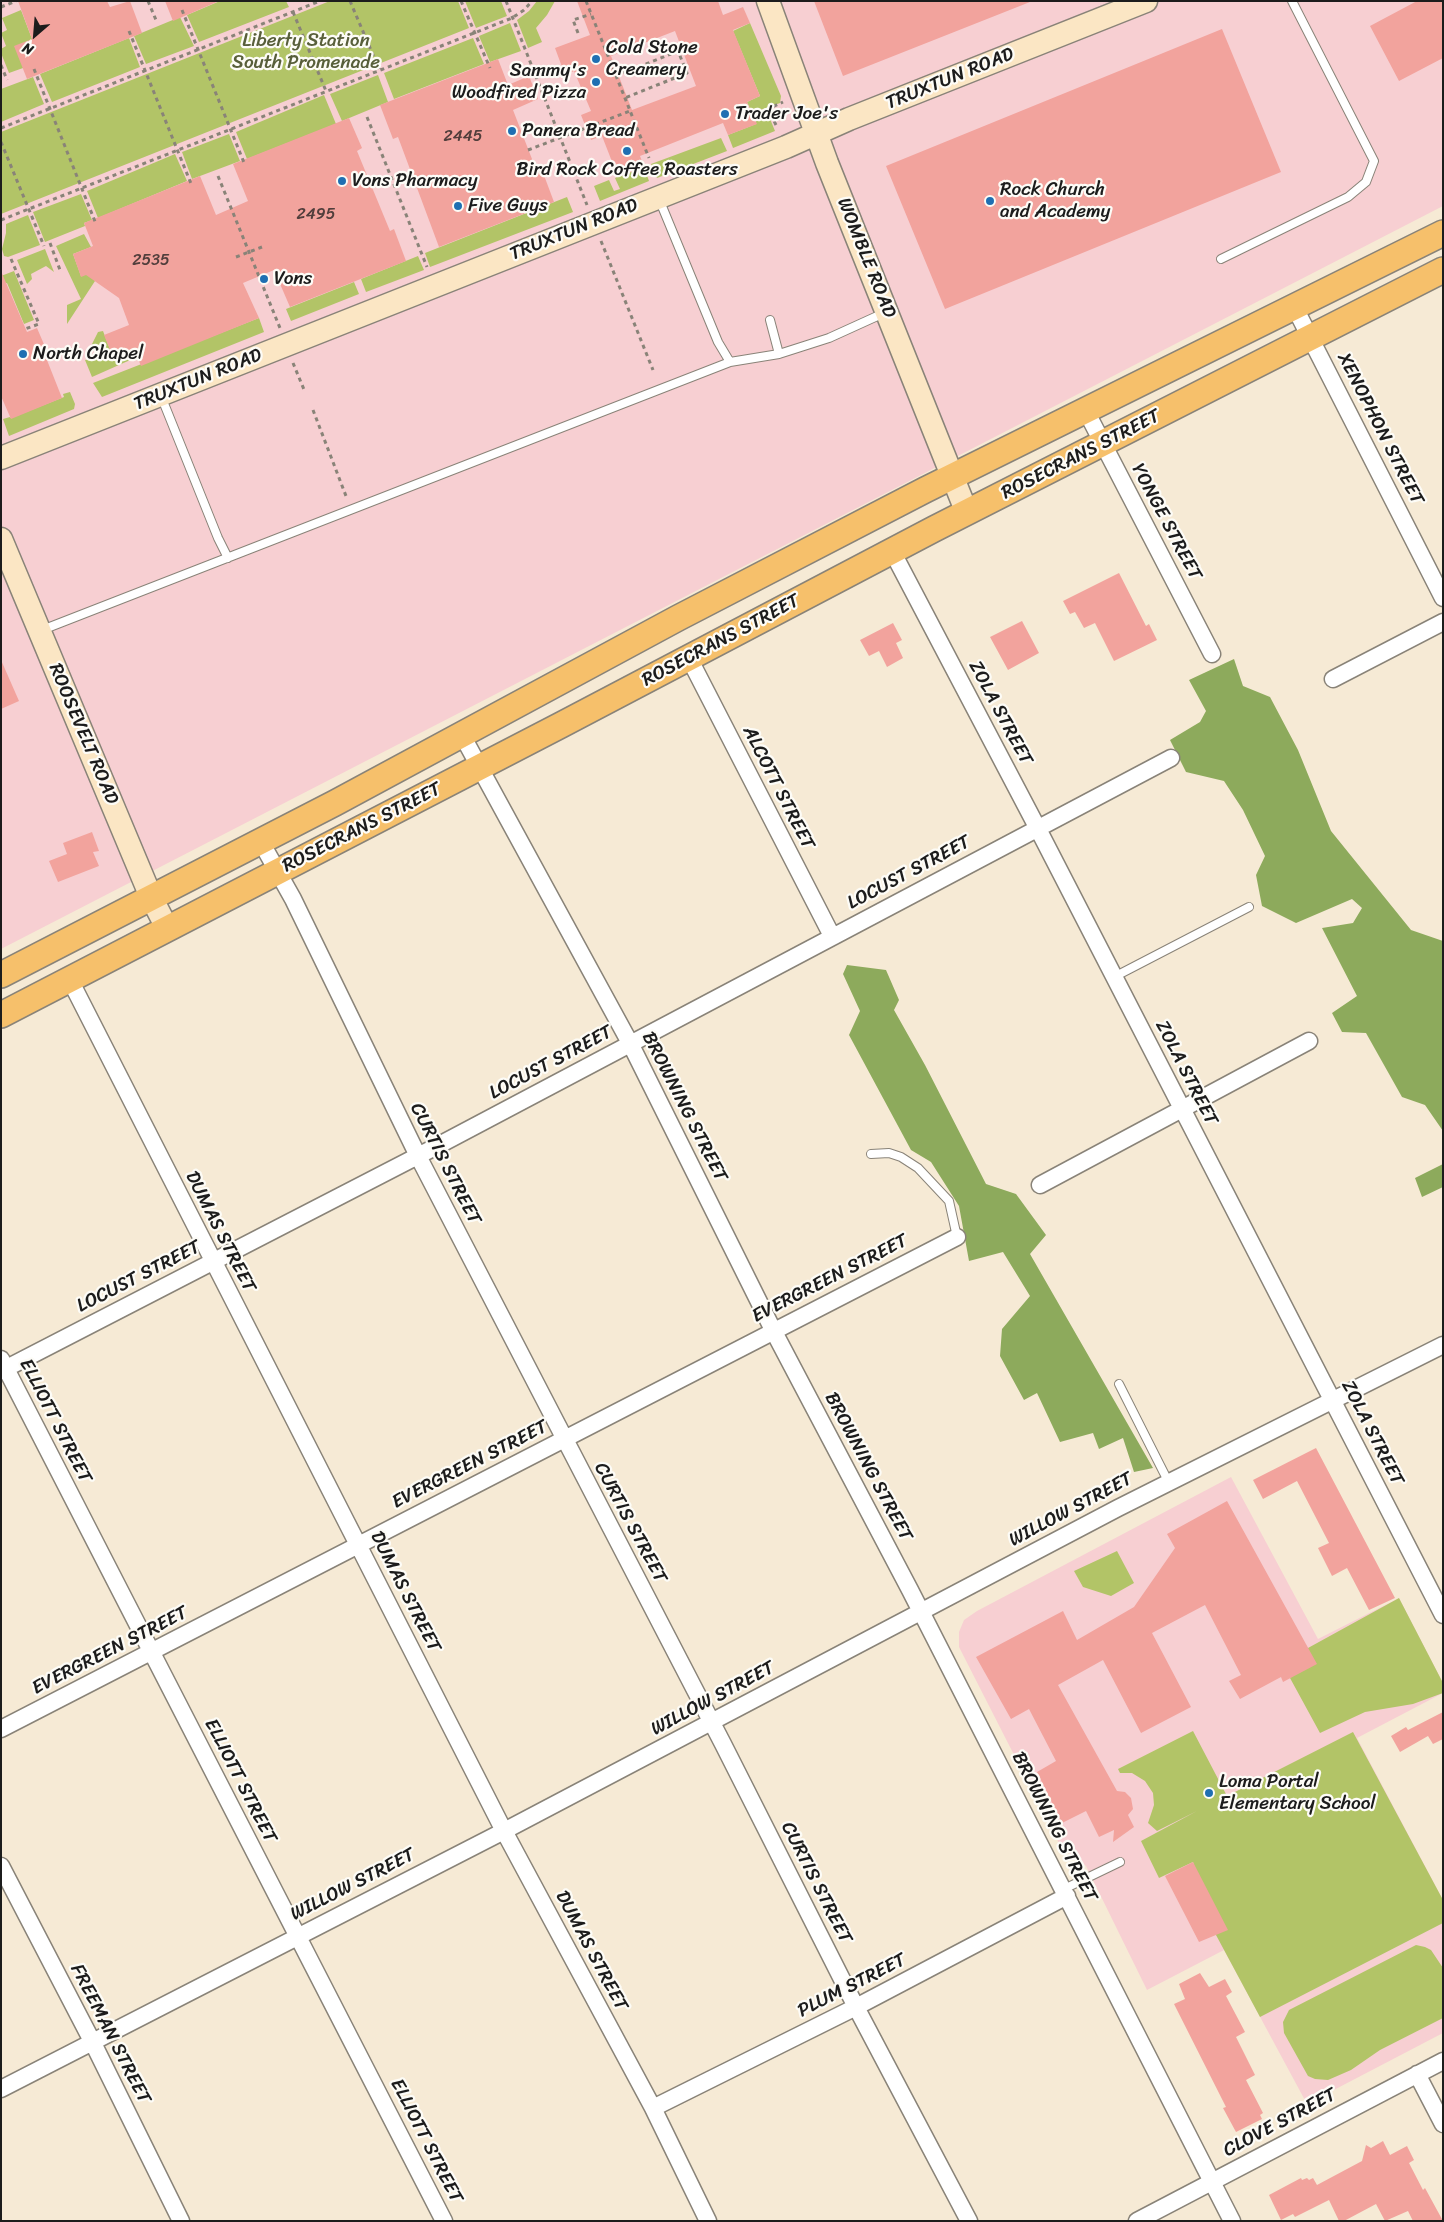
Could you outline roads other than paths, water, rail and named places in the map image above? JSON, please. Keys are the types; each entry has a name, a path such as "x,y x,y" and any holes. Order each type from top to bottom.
{"main road":[{"name":"ROSECRANS STREET","path":"1,975 262,842 678,618 952,477 1443,232"},
{"name":"ROSECRANS STREET","path":"1,1015 479,768 892,551 1443,270"}],"street":[{"name":"WOMBLE ROAD","path":"768,1 827,163 967,513"},
{"name":"TRUXTUN ROAD","path":"1,458 818,134 1146,1"},
{"name":"XENOPHON STREET","path":"1294,306 1443,598"},
{"name":"YONGE STREET","path":"1085,410 1212,654"},
{"name":"ROOSEVELT ROAD","path":"1,539 152,897 167,928"},
{"name":"ZOLA STREET","path":"892,551 1038,827 1443,1614"},
{"path":"1333,679 1443,622"},
{"name":"ALCOTT STREET","path":"689,658 832,936"},
{"name":"BROWNING STREET","path":"462,735 630,1043 774,1330 1066,1893 1232,2221"},
{"name":"LOCUST STREET","path":"3,1366 213,1262 418,1156 1171,758"},
{"name":"CURTIS STREET","path":"262,842 418,1156 712,1722 856,2007 969,2221"},
{"name":"DUMAS STREET","path":"70,980 504,1830 653,2108 708,2221"},
{"path":"1040,1185 1310,1041"},
{"name":"EVERGREEN STREET","path":"1,1729 152,1653 957,1237"},
{"name":"WILLOW STREET","path":"1,2089 92,2040 297,1937 712,1722 1169,1482 1443,1345"},
{"name":"ELLIOTT STREET","path":"3,1366 444,2221"},
{"name":"FREEMAN STREET","path":"1,1866 92,2040 181,2221"},
{"name":"PLUM STREET","path":"653,2108 856,2007 1066,1893"},
{"name":"CLOVE STREET","path":"1137,2221 1443,2061"},
{"path":"1417,2074 1443,2124"}],"lane":[{"path":"1221,259 1348,197 1366,182 1374,161 1292,1"},
{"path":"658,197 718,342 730,362"},
{"path":"40,631 730,362 779,354 829,338 887,311"},
{"path":"770,320 779,354"},
{"path":"161,394 218,538 228,558"},
{"path":"1114,977 1249,907"},
{"path":"871,1154 889,1153 902,1158 918,1168 949,1202 957,1237"},
{"path":"1119,1384 1169,1482"},
{"path":"1066,1893 1120,1862"}],"place":[{"name":"Cold Stone Creamery","path":"596,59"},
{"name":"Sammy's Woodfired Pizza","path":"596,82"},
{"name":"Trader Joe's","path":"725,114"},
{"name":"Panera Bread","path":"512,131"},
{"name":"Bird Rock Coffee Roasters","path":"627,151"},
{"name":"Vons Pharmacy","path":"342,181"},
{"name":"Rock Church and Academy","path":"990,201"},
{"name":"Five Guys","path":"458,206"},
{"name":"Vons","path":"264,279"},
{"name":"North Chapel","path":"23,354"},
{"name":"Loma Portal Elementary School","path":"1209,1793"}],"park label":[{"name":"Liberty Station South Promenade","path":"306,52"}]}
